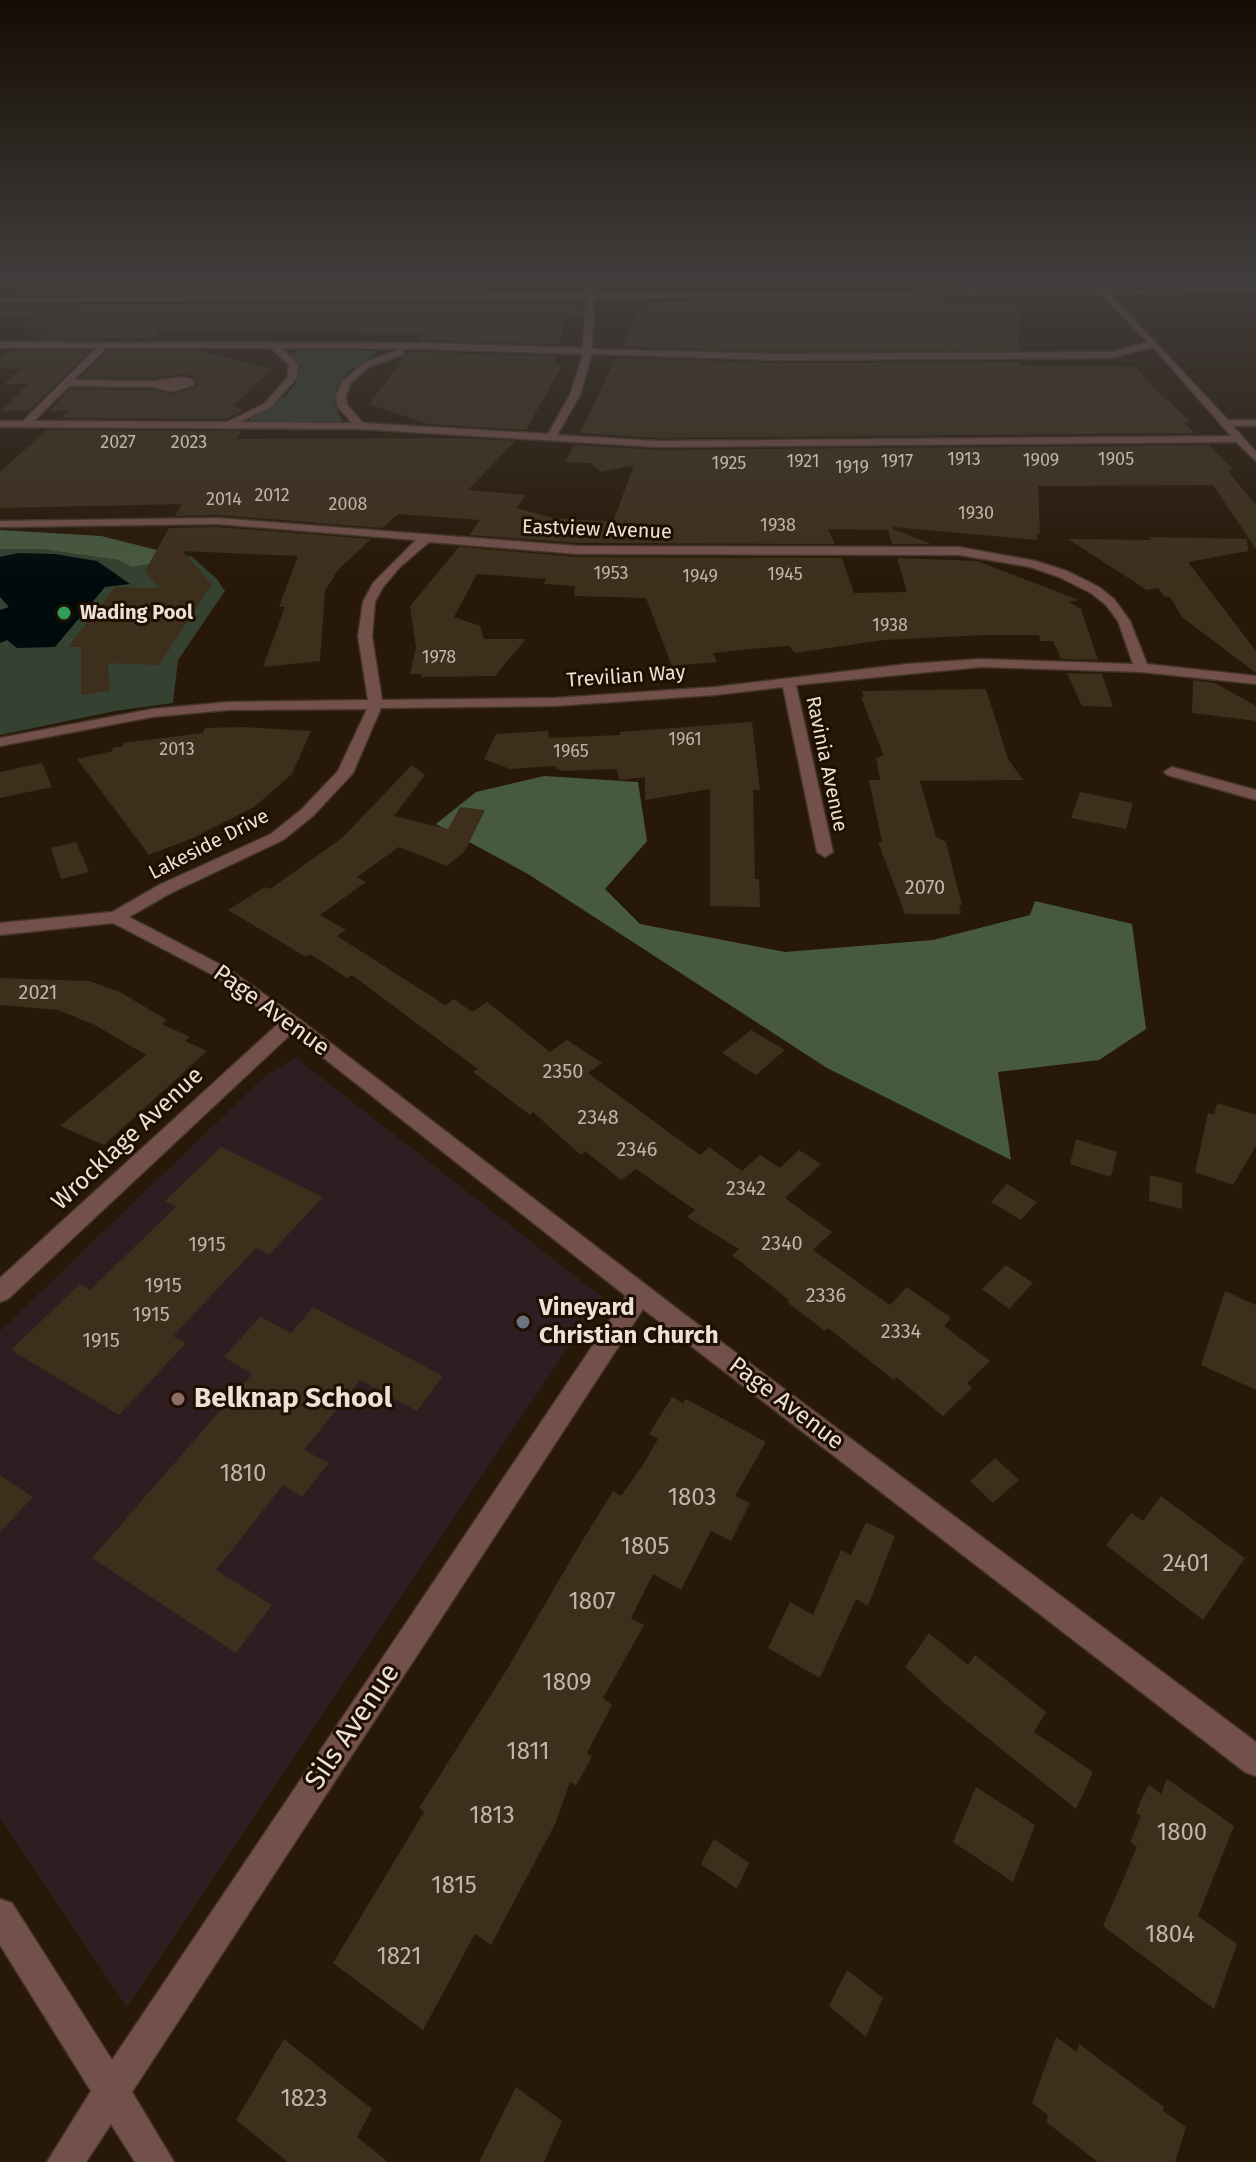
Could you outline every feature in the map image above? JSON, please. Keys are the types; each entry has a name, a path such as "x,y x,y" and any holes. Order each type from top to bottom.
{"street":[{"path":"26,424 73,376"},
{"path":"217,426 261,410 287,386 293,376"},
{"path":"352,376 341,396 342,406 360,426"},
{"path":"551,437 575,395 582,376"},
{"path":"1184,376 1256,458"},
{"path":"66,383 153,384"},
{"path":"1228,423 1256,423"},
{"path":"0,424 360,426 711,445 1242,439"},
{"name":"Eastview Avenue","path":"0,524 217,521 578,550 923,549 1013,559 1071,578 1110,602 1129,629 1141,668"},
{"name":"Lakeside Drive","path":"0,929 116,917 165,889 277,837 307,813 345,773 370,723 374,703 365,636 369,602 377,586 396,564 427,537"},
{"name":"Trevilian Way","path":"0,742 152,713 228,706 555,702 789,684 907,668 981,663 1141,668 1256,680"},
{"name":"Ravinia Avenue","path":"789,684 825,852"},
{"path":"1172,772 1256,795"},
{"name":"Page Avenue","path":"116,917 221,972 291,1023 1256,1761"},
{"name":"Wrocklage Avenue","path":"0,1292 291,1023"},
{"name":"Sils Avenue","path":"65,2162 641,1293"},
{"path":"0,1915 156,2162"}],"shaded area":[{"name":"Wading Pool","path":"18,553 55,554 97,561 130,584 105,587 55,647 17,648 7,640 0,643 0,610 9,607 0,597 0,557"},
{"path":"295,1057 602,1297 127,2007 0,1818 0,1331 264,1077"}],"green space":[{"path":"298,376 345,376 337,388 334,401 342,420 250,422 250,419 285,396"},
{"path":"0,530 101,536 161,551 162,562 132,567 118,560 41,549 0,549"},
{"path":"0,549 41,549 118,560 132,567 191,556 217,579 225,591 178,660 173,703 115,711 0,735"},
{"path":"544,776 638,782 647,841 605,889 640,924 785,952 933,940 1030,915 1035,901 1132,924 1146,1029 1099,1060 998,1072 1011,1160 827,1068 528,874 436,824 476,792"}],"building":[{"path":"13,376 64,376 29,411 1,411 28,384 4,384"},
{"path":"82,376 168,376 153,378"},
{"path":"193,376 264,376 233,406 244,410 226,419 61,418 70,411 49,411 70,389 153,390 172,395 197,386"},
{"path":"391,376 556,376 526,430 428,424 369,404"},
{"path":"607,376 1144,376 1191,422 1183,422 1195,433 658,438 580,433"},
{"path":"47,430 242,431 236,439 455,438 515,441 468,490 526,495 516,508 553,518 613,522 634,465 601,472 591,463 565,462 574,445 658,450 1208,445 1234,470 1227,470 1256,505 1256,549 1213,485 1038,486 1040,534 1037,533 1037,540 893,527 931,544 892,544 888,530 828,529 835,544 578,543 469,535 480,520 398,514 382,528 217,515 175,516 182,504 0,508 0,472"},
{"path":"217,527 371,539 338,570 325,591 320,661 263,667 285,607 279,607 298,556 182,551 212,584 159,665 108,663 110,691 81,695 81,647 68,647 115,587 159,588 145,571 169,528"},
{"path":"1149,537 1247,539 1248,551 1188,562 1256,651 1256,673 1182,617 1170,597 1165,597 1158,588 1147,590 1068,539 1151,540"},
{"path":"459,547 578,557 842,558 854,593 907,592 897,558 977,561 1079,600 1069,602 1081,609 1098,660 1061,659 1053,641 1040,641 1039,635 986,635 884,640 795,653 789,646 748,649 713,653 717,662 672,666 646,598 574,596 575,586 544,584 546,579 477,574 454,617 480,626 484,639 526,639 495,676 421,677 422,674 410,674 416,647 410,606"},
{"path":"1067,673 1102,674 1113,707 1082,706"},
{"path":"1193,680 1215,683 1256,706 1256,721 1192,713"},
{"path":"986,689 1008,759 1023,780 920,781 936,837 946,842 962,905 959,905 961,914 905,914 878,842 882,842 869,780 880,780 876,757 884,756 861,697 864,697 862,691"},
{"path":"752,722 760,790 753,790 755,879 759,879 760,907 710,906 710,789 645,800 645,777 620,780 616,769 564,771 555,766 510,769 484,759 496,734 548,731 549,738 620,735 620,732"},
{"path":"205,728 311,731 292,774 254,807 193,838 149,855 77,759 113,751 112,748 123,746 123,743 203,733"},
{"path":"42,763 52,787 0,798 0,772"},
{"path":"412,765 425,775 394,816 448,829 460,807 485,810 465,851 447,866 399,847 357,877 366,882 320,915 346,930 337,936 445,1005 454,999 472,1012 487,1002 550,1052 567,1040 602,1063 588,1073 700,1155 709,1147 742,1171 760,1155 780,1168 799,1150 821,1164 785,1198 832,1232 813,1250 890,1305 907,1287 951,1318 944,1326 990,1361 967,1383 972,1388 943,1416 896,1377 894,1380 828,1328 825,1331 787,1302 789,1300 732,1255 739,1249 687,1217 695,1210 636,1169 621,1180 585,1151 581,1155 533,1112 530,1115 473,1072 478,1069 352,975 347,978 310,954 306,957 228,910 265,887 270,889 342,838"},
{"path":"1080,792 1133,803 1126,829 1071,818"},
{"path":"76,842 89,872 61,879 51,848"},
{"path":"0,978 89,981 120,992 167,1020 162,1024 190,1037 185,1041 207,1051 104,1145 60,1126 146,1055 95,1025 58,1010 0,1005"},
{"path":"751,1030 785,1050 756,1075 722,1053"},
{"path":"1217,1103 1256,1115 1256,1146 1233,1185 1195,1172 1208,1113 1214,1115"},
{"path":"1076,1139 1117,1152 1111,1177 1070,1164"},
{"path":"221,1147 323,1197 269,1255 256,1248 173,1336 186,1343 119,1415 11,1350 80,1284 90,1290 176,1207 165,1201"},
{"path":"1150,1175 1182,1183 1182,1209 1149,1201"},
{"path":"1007,1184 1037,1202 1021,1220 991,1202"},
{"path":"1006,1265 1033,1283 1009,1309 982,1289"},
{"path":"1225,1291 1256,1305 1256,1390 1201,1365"},
{"path":"313,1307 443,1376 417,1411 360,1380 304,1450 329,1463 302,1497 283,1485 216,1570 272,1605 236,1653 92,1558 252,1374 224,1357 260,1317 291,1333"},
{"path":"672,1397 683,1403 686,1399 766,1442 735,1496 750,1503 731,1541 711,1531 681,1590 653,1574 631,1618 644,1625 603,1698 612,1705 587,1753 592,1756 576,1786 570,1782 556,1822 491,1945 475,1934 423,2030 333,1963 424,1812 419,1808 506,1671 613,1491 621,1496 641,1468 658,1439 649,1434"},
{"path":"995,1458 1019,1480 993,1503 970,1481"},
{"path":"0,1475 33,1497 0,1532"},
{"path":"1161,1496 1245,1558 1203,1620 1106,1545 1131,1513 1143,1521"},
{"path":"866,1522 895,1536 868,1606 856,1599 820,1678 768,1648 790,1602 813,1615 841,1550 851,1555"},
{"path":"929,1633 968,1665 975,1655 1046,1712 1034,1732 1093,1772 1076,1809 943,1702 905,1667"},
{"path":"1167,1779 1234,1826 1198,1916 1237,1944 1214,2009 1103,1926 1137,1847 1130,1842 1141,1816 1136,1813 1141,1800 1149,1785 1161,1794"},
{"path":"976,1787 1035,1825 1013,1882 953,1842"},
{"path":"714,1839 749,1863 737,1889 701,1864"},
{"path":"847,1970 883,1998 866,2037 829,2006"},
{"path":"1056,2037 1077,2052 1079,2044 1186,2127 1175,2162 1098,2162 1046,2122 1048,2115 1032,2103"},
{"path":"284,2039 372,2109 357,2137 388,2162 288,2162 236,2120"},
{"path":"516,2087 562,2121 544,2162 479,2162"}],"place":[{"name":"Wading Pool","path":"64,613"},
{"name":"Vineyard Christian Church","path":"523,1322"},
{"name":"Belknap School","path":"178,1399"}]}
